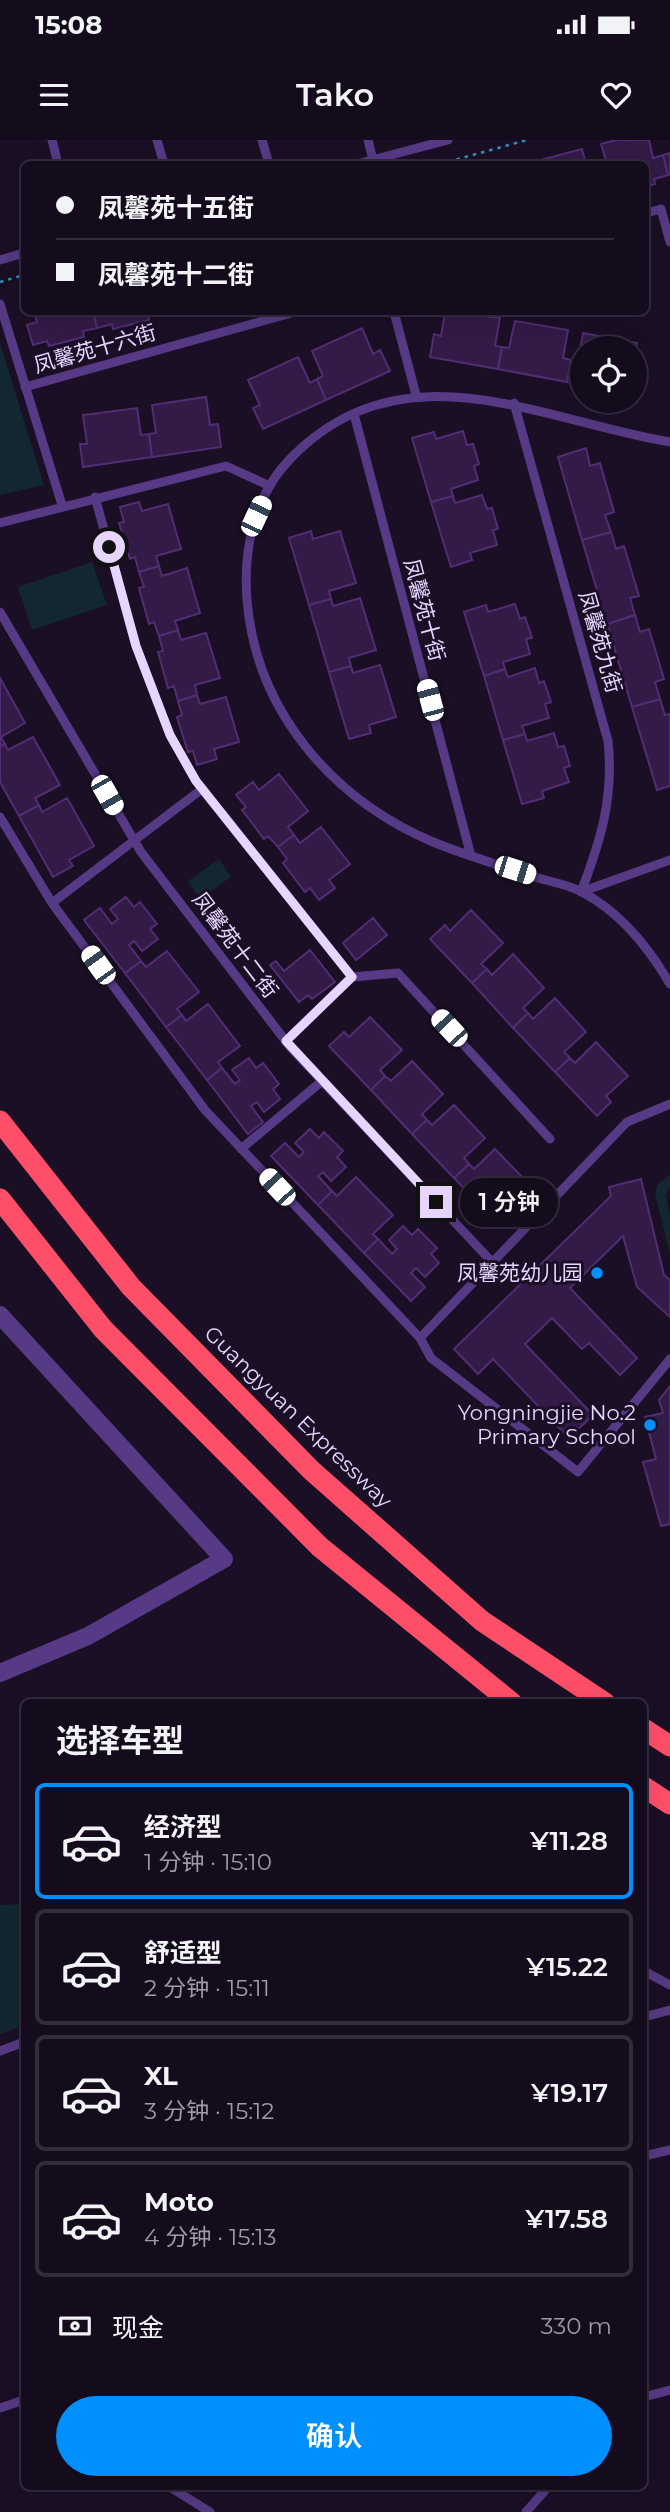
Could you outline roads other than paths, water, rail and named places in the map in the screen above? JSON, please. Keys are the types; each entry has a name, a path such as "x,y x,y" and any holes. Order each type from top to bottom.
{"highway":[{"name":"Guangyuan Expressway","path":"0,1121 131,1287 311,1470 482,1621 599,1699"},
{"path":"0,1199 103,1329 320,1547 507,1699"},
{"path":"647,1731 670,1746"},
{"path":"647,1789 670,1804"}],"street":[{"path":"0,1315 224,1559 88,1636 0,1673"}],"lane":[{"path":"52,140 57,161"},
{"path":"157,140 163,161"},
{"path":"262,140 268,161"},
{"path":"368,140 373,160"},
{"path":"369,161 448,140"},
{"path":"665,208 670,242"},
{"path":"0,260 21,254"},
{"path":"0,304 62,505"},
{"name":"凤馨苑十六街","path":"25,387 284,315"},
{"path":"395,315 416,395"},
{"path":"670,442 606,429 514,403 416,395 354,414 306,443 270,486 256,516 248,548 246,584 256,656 286,721 307,750 331,776 394,822 471,856 581,892 636,936 670,984"},
{"name":"凤馨苑九街","path":"514,403 608,741 611,781 606,820 581,892"},
{"name":"凤馨苑十街","path":"354,414 471,856"},
{"path":"0,523 62,505 226,466 270,486"},
{"path":"95,497 136,646 170,735 202,789 352,977"},
{"name":"凤馨苑十二街","path":"0,612 134,841 286,1041 492,1262"},
{"path":"52,903 202,789"},
{"path":"0,817 52,903 205,1110 420,1338 431,1358 578,1472 670,1359"},
{"path":"581,892 670,860"},
{"path":"286,1041 352,977 398,973 550,1139"},
{"path":"241,1149 322,1081"},
{"path":"420,1338 627,1122 670,1104"},
{"path":"647,1973 670,1985"},
{"path":"647,2016 670,2010"},
{"path":"0,2051 21,2043"},
{"path":"647,2155 670,2150"},
{"path":"647,2396 670,2390"},
{"path":"1,2405 21,2401"},
{"path":"175,2490 210,2512"},
{"path":"526,2512 545,2490"}],"place":[{"name":"凤馨苑幼儿园","path":"597,1273"},
{"name":"Yongningjie No.2 Primary School","path":"650,1425"}]}
